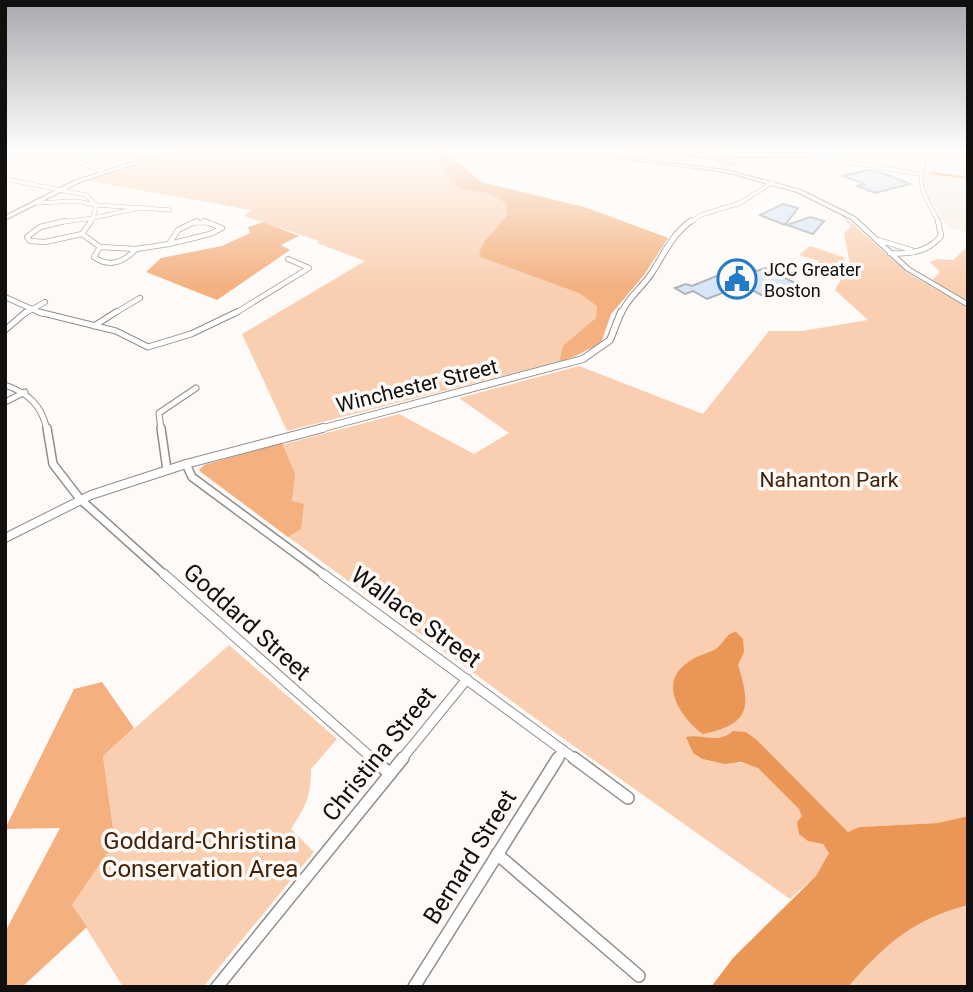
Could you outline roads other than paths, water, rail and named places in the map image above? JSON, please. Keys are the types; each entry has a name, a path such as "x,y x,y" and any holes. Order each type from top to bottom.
{"main road":[{"path":"6,217 48,196"},
{"path":"810,196 832,205 860,223 890,254 934,286 968,305"}],"street":[{"path":"87,196 96,205"},
{"name":"Winchester Street","path":"5,538 80,499 186,464 583,359 608,342 624,306 650,276 668,245 687,224 701,215 741,203 751,196"},
{"path":"890,254 919,251 933,245 942,234 941,226 923,196"},
{"path":"36,203 116,203 170,210"},
{"path":"96,205 93,218 82,234 39,242 30,241 27,237 32,231 46,226 93,218 147,206"},
{"path":"82,234 100,247 136,249 169,244 210,234 222,228 206,222 186,222 180,226 169,244"},
{"path":"878,240 897,248 919,251"},
{"path":"100,247 94,254 95,258 109,263 121,260 136,249"},
{"path":"5,297 30,309 129,335 148,346 238,313 309,268 288,259"},
{"path":"94,326 140,298"},
{"path":"5,330 30,309 45,302"},
{"path":"5,385 25,393"},
{"path":"167,470 160,412 196,388"},
{"path":"5,402 25,393"},
{"name":"Goddard Street","path":"25,393 32,396 41,411 54,468 80,499 390,774"},
{"name":"Wallace Street","path":"186,464 192,477 628,798"},
{"name":"Christina Street","path":"217,987 467,679"},
{"name":"Bernard Street","path":"414,987 563,750"},
{"path":"497,854 639,976"}],"place":[{"name":"JCC Greater Boston","path":"737,279"}],"park label":[{"name":"Nahanton Park","path":"829,480"},
{"name":"Goddard-Christina Conservation Area","path":"200,855"}]}
